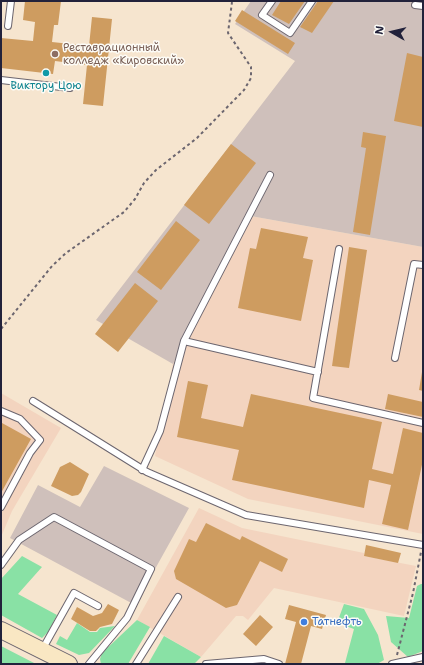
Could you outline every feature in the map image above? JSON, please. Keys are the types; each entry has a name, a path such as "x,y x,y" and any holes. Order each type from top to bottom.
{"main road":[{"path":"1,630 68,664"}],"lane":[{"path":"8,26 11,1"},
{"path":"272,1 262,15 290,33 312,1"},
{"path":"415,5 423,6"},
{"path":"1,80 70,88"},
{"path":"142,470 160,431 184,341 270,175"},
{"path":"339,249 313,398 423,423"},
{"path":"395,358 414,264 423,265"},
{"path":"184,341 318,372"},
{"path":"33,401 142,470 246,514 423,543"},
{"path":"1,411 20,419 40,440 30,453 1,507"},
{"path":"1,565 19,540 54,517 151,569 127,618 89,664"},
{"path":"42,650 74,593 98,606"},
{"path":"136,664 178,597"},
{"path":"394,664 423,657"},
{"path":"206,664 264,659 279,664"}],"path":[{"path":"1,329 52,266 66,253 124,212 148,179 197,138 244,90 251,78 252,66 228,33 230,11 232,2 235,1"},
{"path":"394,664 414,593 423,543"}],"shaded area":[{"path":"251,1 423,1 423,247 245,215 173,364 96,320 295,61 235,24"},
{"path":"245,215 423,247 423,534 248,499 155,456 173,364"},
{"path":"1,393 61,428 12,511 1,537"},
{"path":"104,466 189,508 135,605 10,538 38,485 80,507"},
{"path":"199,508 242,528 364,553 364,556 416,566 404,616 274,588 248,620 243,616 236,616 201,657 137,620"}],"green space":[{"path":"22,556 42,567 18,594 57,615 48,632 42,638 1,615 1,579"},
{"path":"423,584 423,651 408,657 391,642 386,616 409,618 417,586"},
{"path":"344,604 364,609 378,635 384,660 377,664 345,663 354,629 337,623"},
{"path":"137,620 150,627 128,664 101,664 100,659 102,653"},
{"path":"77,623 90,632 97,632 100,628 115,626 89,653 79,655 56,644 60,636 67,640"},
{"path":"164,636 201,657 194,664 148,664"},
{"path":"1,646 36,664 1,664"}],"building":[{"name":"Реставрационный колледж «Кировский»","path":"25,1 61,1 58,25 54,25 52,42 89,46 92,17 112,19 103,106 83,104 87,65 55,61 53,74 1,68 1,38 33,41 35,22 23,20"},
{"path":"281,1 305,1 289,24 272,15"},
{"path":"318,1 334,1 312,33 300,27"},
{"path":"242,10 295,43 288,54 235,21"},
{"path":"407,53 423,57 423,127 394,121"},
{"path":"363,132 386,136 370,235 353,232 366,148 361,147"},
{"path":"231,144 256,163 209,224 184,205"},
{"path":"176,221 200,240 161,290 137,272"},
{"path":"261,228 308,237 303,258 313,260 301,321 238,308 250,248 256,249"},
{"path":"349,247 367,250 349,368 332,366"},
{"path":"135,283 158,301 118,352 95,334"},
{"path":"423,372 423,391 419,390"},
{"path":"188,381 208,385 201,418 243,427 251,394 382,422 372,469 393,474 403,428 423,433 423,460 408,530 382,524 391,485 369,480 364,508 232,480 239,450 177,437"},
{"path":"388,394 423,402 423,417 385,409"},
{"path":"2,423 31,439 1,493 1,424"},
{"path":"70,462 89,474 81,492 78,495 72,496 51,486 60,467"},
{"path":"206,523 240,540 242,536 288,559 282,572 260,561 237,605 226,608 176,579 174,571 189,539 196,542"},
{"path":"366,545 401,553 398,563 364,556"},
{"path":"108,604 119,610 112,624 100,627 96,631 90,631 71,619 77,607 93,616 102,613"},
{"path":"289,605 326,615 322,629 311,626 301,664 285,664 296,622 285,619"},
{"path":"260,615 273,627 256,646 243,634"}],"place":[{"name":"Реставрационный колледж «Кировский»","path":"55,54"},
{"name":"Виктору Цою","path":"46,73"},
{"name":"Татнефть","path":"304,622"}]}
